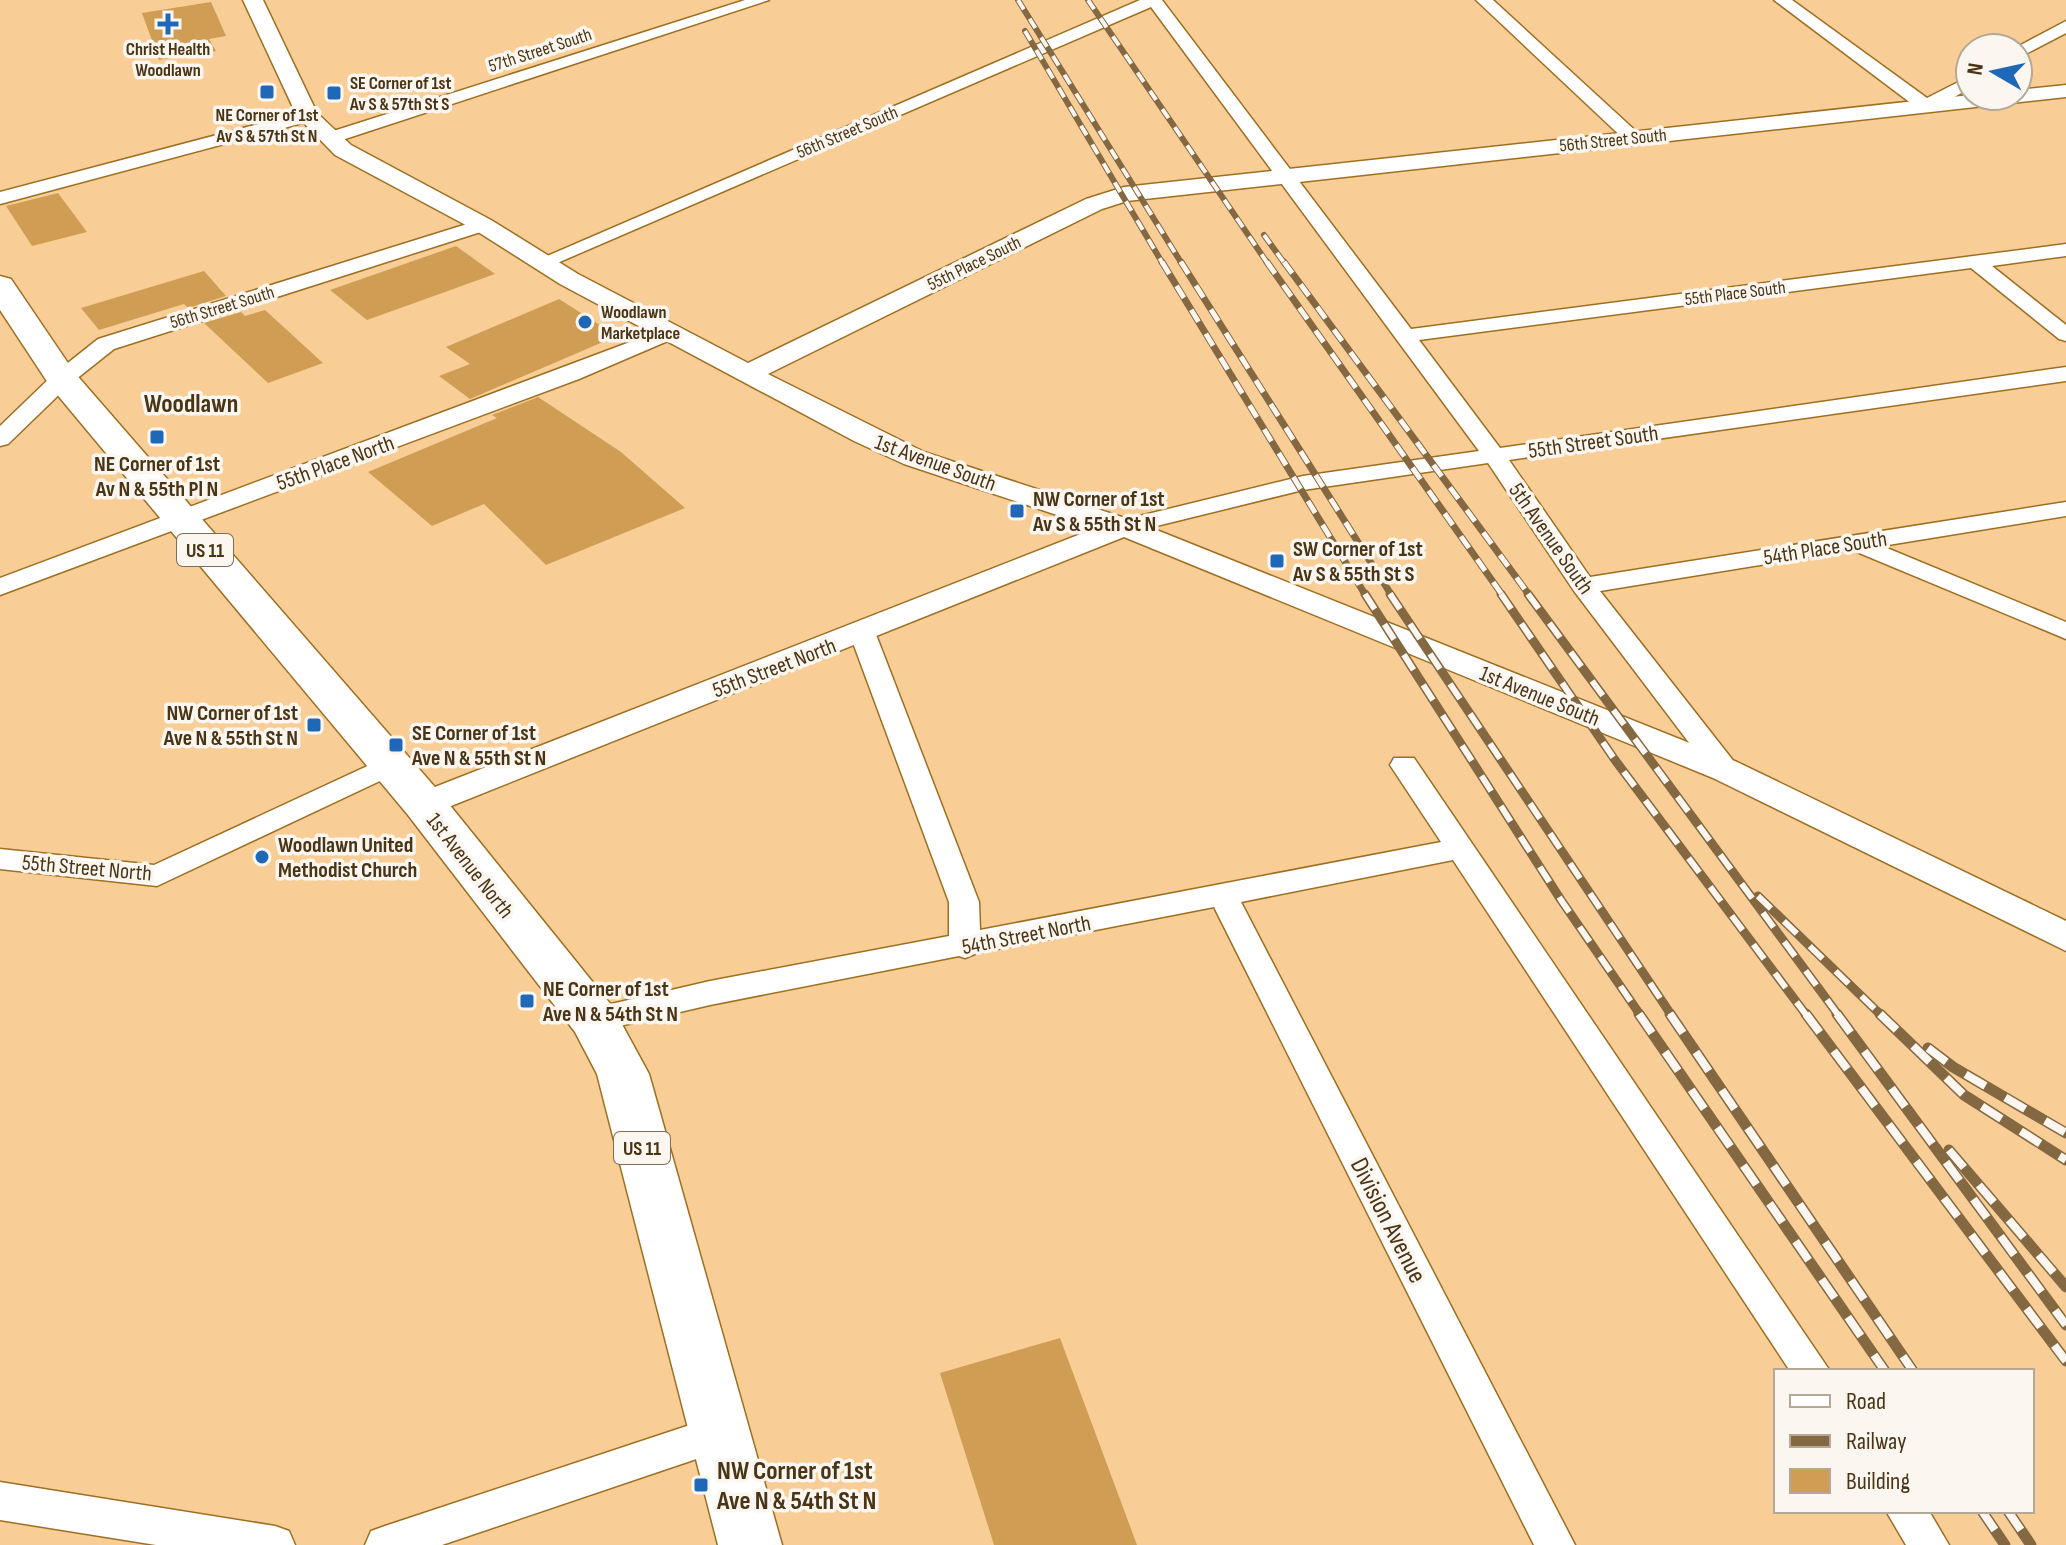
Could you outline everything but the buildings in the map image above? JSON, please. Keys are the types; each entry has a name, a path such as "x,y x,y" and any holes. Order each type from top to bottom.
{"main road":[{"name":"1st Avenue North","path":"0,286 62,379 424,804 594,1020 623,1074 750,1545"}],"street":[{"name":"57th Street South","path":"330,138 761,0"},
{"name":"5th Avenue South","path":"1154,0 1494,455 1583,586 1725,770 2066,937"},
{"name":"56th Street South","path":"541,263 1154,0"},
{"path":"1484,0 1633,138"},
{"path":"1782,0 1926,106 1954,90"},
{"name":"1st Avenue South","path":"254,1 308,116 343,150 483,225 541,263 746,374 914,458 1124,527 1725,770"},
{"path":"2034,44 2066,26"},
{"name":"56th Street South","path":"2034,94 2066,91"},
{"name":"56th Street South","path":"1211,184 1954,103"},
{"path":"0,198 308,116"},
{"name":"55th Place South","path":"746,374 1107,198 1211,184"},
{"name":"56th Street South","path":"0,439 62,379 106,344 483,225"},
{"name":"55th Place South","path":"1405,336 2066,250"},
{"path":"1974,261 2066,335"},
{"name":"55th Place North","path":"0,587 571,374 670,333"},
{"name":"55th Street South","path":"1124,527 1303,483 2066,374"},
{"name":"54th Place South","path":"1583,586 2066,509"},
{"name":"55th Street North","path":"424,804 1124,527"},
{"path":"1854,543 2066,631"},
{"path":"862,632 964,902 965,947"},
{"name":"55th Street North","path":"0,859 157,876 389,765"},
{"path":"1404,765 1810,1369"},
{"name":"54th Street North","path":"594,1020 710,993 965,947 1459,849"},
{"name":"Division Avenue","path":"1223,895 1555,1545"},
{"path":"385,1545 720,1433"},
{"path":"0,1501 275,1545"},
{"path":"1907,1513 1929,1545"}],"railway":[{"path":"1018,0 1182,264"},
{"path":"1088,0 1268,264"},
{"path":"1025,31 1163,264"},
{"path":"1264,235 1285,264"},
{"path":"1162,262 1366,596"},
{"path":"1181,262 1392,596"},
{"path":"1267,262 1503,596"},
{"path":"1284,262 1530,596"},
{"path":"1365,594 1561,900 1641,1016"},
{"path":"1390,594 1672,1016"},
{"path":"1501,594 1615,760 1807,1016"},
{"path":"1528,594 1839,1016"},
{"path":"1758,896 1882,1016"},
{"path":"1639,1014 1884,1369"},
{"path":"1670,1014 1912,1369"},
{"path":"1806,1014 2066,1361"},
{"path":"1837,1014 2066,1325"},
{"path":"1880,1014 1964,1095 2066,1160"},
{"path":"1928,1048 1953,1067 2066,1133"},
{"path":"1949,1150 2066,1287"},
{"path":"1983,1513 2005,1545"},
{"path":"2009,1513 2031,1545"}],"place":[{"name":"Christ Health Woodlawn","path":"168,24"},
{"name":"NE Corner of 1st Av S & 57th St N","path":"267,92"},
{"name":"SE Corner of 1st Av S & 57th St S","path":"334,93"},
{"name":"Woodlawn Marketplace","path":"585,322"},
{"name":"NE Corner of 1st Av N & 55th Pl N","path":"157,437"},
{"name":"NW Corner of 1st Av S & 55th St N","path":"1017,511"},
{"name":"SW Corner of 1st Av S & 55th St S","path":"1277,561"},
{"name":"NW Corner of 1st Ave N & 55th St N","path":"314,725"},
{"name":"SE Corner of 1st Ave N & 55th St N","path":"396,745"},
{"name":"Woodlawn United Methodist Church","path":"262,857"},
{"name":"NE Corner of 1st Ave N & 54th St N","path":"527,1001"},
{"name":"NW Corner of 1st Ave N & 54th St N","path":"701,1485"}],"district":[{"name":"Woodlawn","path":"191,403"}]}
